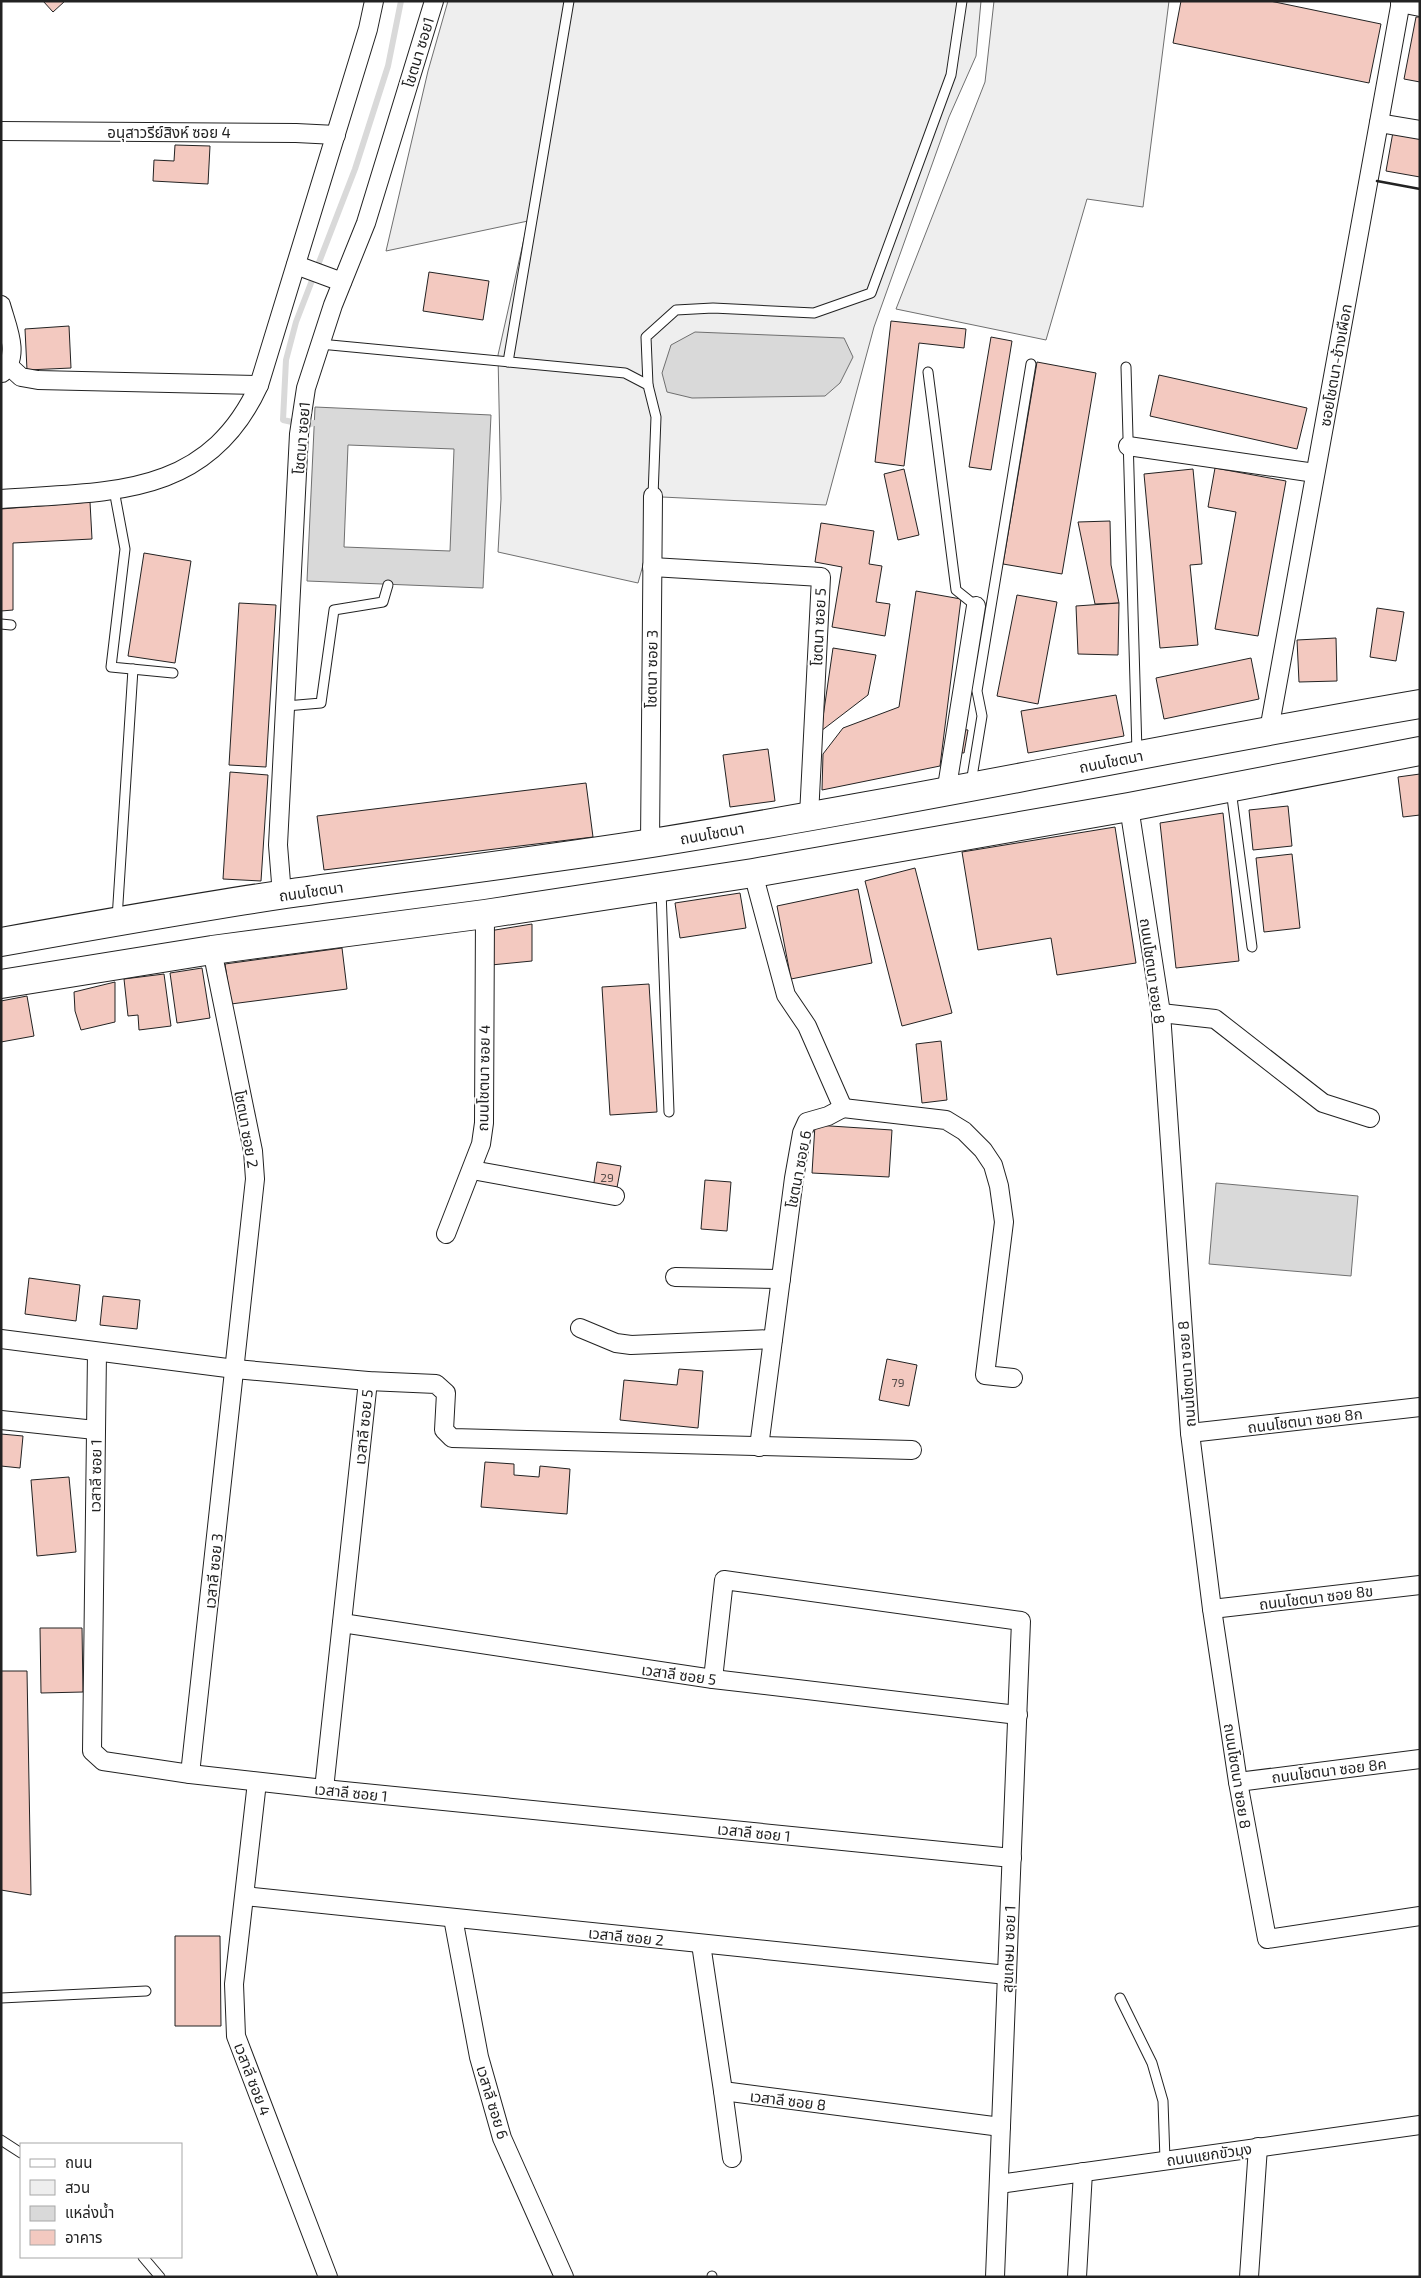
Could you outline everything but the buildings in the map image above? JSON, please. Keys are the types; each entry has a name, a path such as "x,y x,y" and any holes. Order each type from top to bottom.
{"main road":[{"name":"ถนนโชตนา","path":"1,942 282,895 650,843 958,791 1269,730 1420,704"},
{"path":"1,984 212,950 485,914 753,873 1130,807 1420,751"}],"street":[{"path":"1,498 114,490 159,481 199,460 229,434 240,420 259,385 336,136 368,29 374,1"},
{"name":"โชตนา ซอย1","path":"282,895 278,845 302,411 306,388 320,344 366,223 434,1"},
{"path":"1400,2 1420,7"},
{"name":"ซอยโชตนา-ช้างเผือก","path":"1269,730 1400,2"},
{"path":"1379,123 1420,130"},
{"name":"อนุสาวรีย์สิงห์ ซอย 4","path":"1,131 296,132 336,136"},
{"path":"296,266 342,282"},
{"path":"1,305 12,355 5,370 21,377 38,380 259,385"},
{"path":"1128,446 1315,473"},
{"name":"โชตนา ซอย 3","path":"650,843 653,496"},
{"name":"โชตนา ซอย 5","path":"652,567 821,577 809,816"},
{"path":"958,791 976,606"},
{"name":"ถนนโชตนา ซอย 8","path":"1130,807 1160,1013 1190,1433 1212,1609 1238,1782 1267,1939 1420,1916"},
{"path":"753,873 786,995 807,1026 843,1108 946,1120 964,1131 984,1150 993,1165 999,1186 1004,1222 986,1376 1013,1378"},
{"name":"ถนนโชตนา ซอย 4","path":"446,1234 482,1144 484,1123 485,914"},
{"name":"โชตนา ซอย 2","path":"212,950 253,1151 255,1179 235,1369"},
{"path":"1160,1013 1214,1019 1323,1103 1370,1118"},
{"name":"โชตนา ซอย 6","path":"759,1447 794,1178 802,1133 807,1122 828,1116 843,1108"},
{"path":"472,1170 615,1196"},
{"path":"675,1277 781,1280"},
{"path":"580,1328 616,1343 631,1345 773,1339"},
{"path":"1,1339 235,1369 368,1381 436,1384 446,1392 444,1430 452,1438 912,1450"},
{"name":"เวสาลี ซอย 1","path":"96,1352 92,1750 103,1761 257,1782 1012,1858"},
{"name":"เวสาลี ซอย 3","path":"190,1774 235,1369"},
{"name":"เวสาลี ซอย 5","path":"324,1789 368,1381"},
{"name":"ถนนโชตนา ซอย 8ก","path":"1190,1433 1420,1407"},
{"path":"1,1420 95,1430"},
{"name":"สุขเกษม ซอย 1","path":"713,1679 724,1580 1021,1621 995,2277"},
{"name":"ถนนโชตนา ซอย 8ข","path":"1212,1609 1420,1585"},
{"name":"เวสาลี ซอย 5","path":"342,1623 713,1679 1018,1715"},
{"name":"ถนนโชตนา ซอย 8ค","path":"1238,1782 1420,1759"},
{"name":"เวสาลี ซอย 4","path":"257,1782 234,1984 236,2036 328,2277"},
{"name":"เวสาลี ซอย 2","path":"245,1896 1007,1975"},
{"name":"เวสาลี ซอย 6","path":"453,1918 479,2057 502,2138 564,2277"},
{"path":"702,1944 732,2158"},
{"name":"เวสาลี ซอย 8","path":"723,2091 1001,2127"},
{"name":"ถนนแยกขัวมุง","path":"999,2184 1420,2125"},
{"path":"1249,2277 1258,2148"},
{"path":"1077,2277 1083,2172"}],"lane":[{"path":"508,362 569,1"},
{"path":"653,496 656,417 648,385 646,337 676,310 713,308 814,313 871,293 951,75 962,1"},
{"path":"320,344 625,373 648,385"},
{"path":"958,791 982,716 976,691 1031,364"},
{"path":"1126,367 1137,756"},
{"path":"928,372 956,590 976,606"},
{"path":"114,490 125,549 111,667 173,673"},
{"path":"286,706 322,703 334,610 383,602 388,585"},
{"path":"1,624 11,625"},
{"path":"117,922 133,669"},
{"path":"1231,787 1252,947"},
{"path":"660,888 669,1112"},
{"path":"1,1998 146,1991"},
{"path":"1120,1998 1152,2063 1163,2101 1164,2160"},
{"path":"1,2140 20,2152"},
{"path":"144,2258 160,2277"}],"green space":[{"path":"448,1 981,1 976,56 949,117 874,327 826,505 662,497 638,583 498,552 501,499 498,355 528,221 386,251 428,71"},
{"path":"994,1 1169,1 1143,207 1087,199 1046,340 896,309 985,82"}],"water":[{"path":"695,332 844,338 853,357 840,383 825,396 692,398 667,392 662,373 671,345"},
{"path":"315,407 491,415 483,588 307,581","holes":["348,445 454,449 450,551 344,547"]},
{"path":"1216,1183 1358,1196 1351,1276 1209,1264"}],"waterway":[{"path":"314,423 306,425 283,420 286,360 296,322 355,169 388,66 401,1"}],"wall":[{"path":"1377,181 1420,189"}]}
